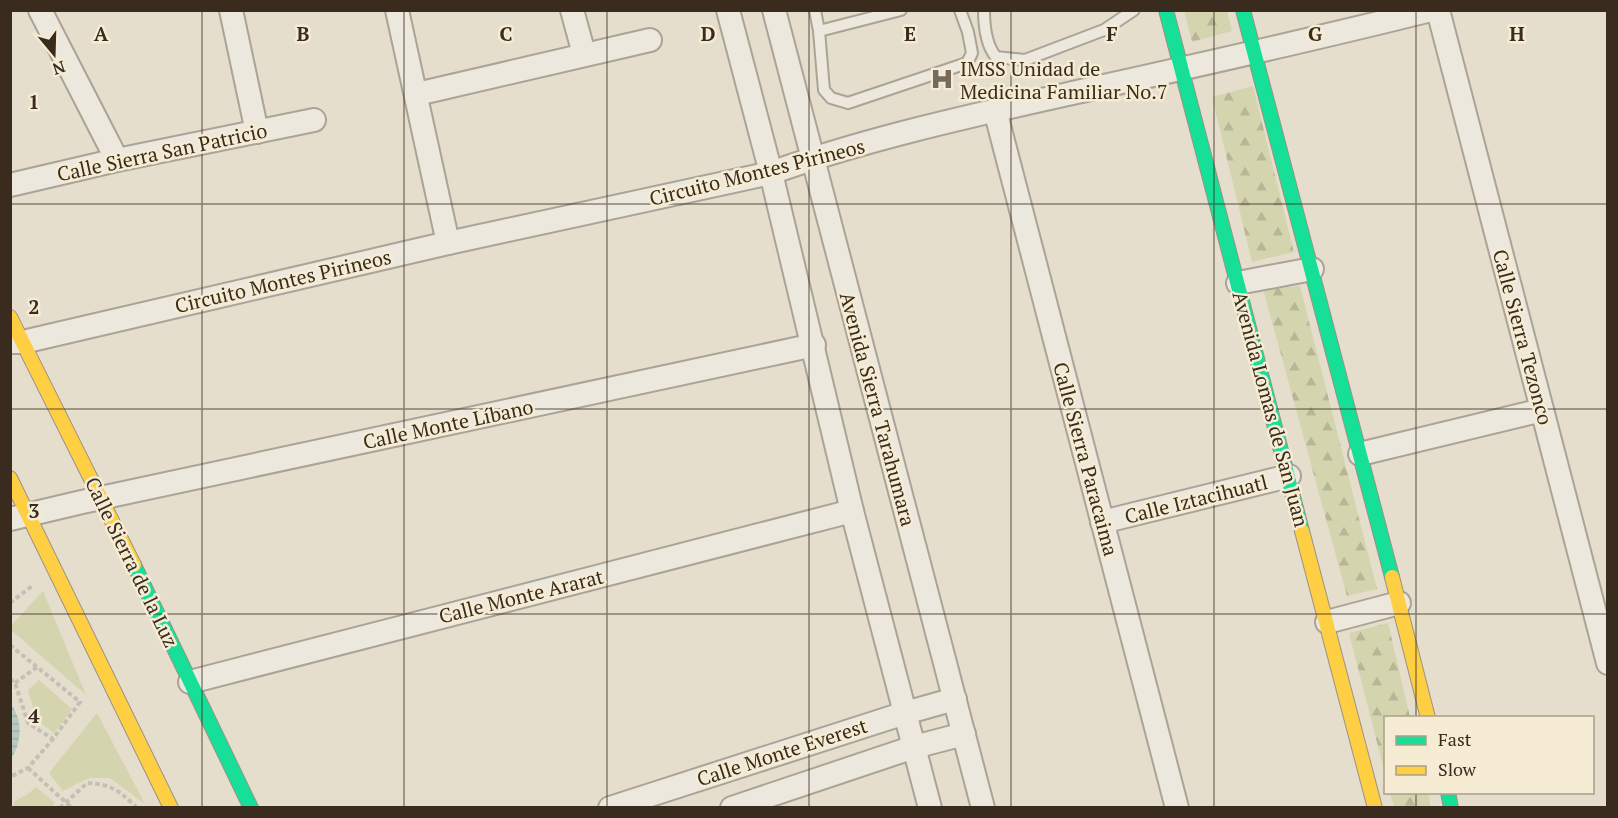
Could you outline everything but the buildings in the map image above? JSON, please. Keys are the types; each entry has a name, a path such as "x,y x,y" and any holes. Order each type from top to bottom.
{"street":[{"path":"40,10 117,160"},
{"path":"231,10 257,132"},
{"path":"397,10 448,243"},
{"path":"572,10 584,54"},
{"path":"728,10 814,345 852,511 930,807"},
{"name":"Avenida Sierra Tarahumara","path":"774,10 983,807"},
{"name":"Avenida Lomas de San Juan","path":"1166,10 1375,807"},
{"path":"1243,10 1428,716"},
{"name":"Circuito Montes Pirineos","path":"17,342 771,172 812,158 995,110 1254,54 1431,10"},
{"name":"Calle Sierra Tezonco","path":"1438,10 1608,663"},
{"path":"417,94 651,40"},
{"name":"Calle Sierra Paracaima","path":"995,110 1177,807"},
{"name":"Calle Sierra San Patricio","path":"10,185 117,160 314,120"},
{"path":"1238,283 1312,268"},
{"name":"Calle Sierra de la Luz","path":"10,317 17,342 92,500 190,682 251,807"},
{"name":"Calle Monte Líbano","path":"27,516 92,500 814,345"},
{"path":"1360,454 1542,410"},
{"name":"Calle Iztacihuatl","path":"1102,522 1289,476"},
{"path":"10,478 171,807"},
{"name":"Calle Monte Ararat","path":"190,682 852,511"},
{"path":"1327,622 1399,603"},
{"name":"Calle Monte Everest","path":"610,807 955,699"},
{"name":"Calle Monte Everest","path":"732,807 914,747 964,734"}],"lane":[{"path":"815,10 824,90 831,98 848,103 967,63 972,53 960,10"},
{"path":"819,31 901,10"},
{"path":"984,10 984,23 990,50 996,57 1025,60 1104,30 1134,10"}],"path":[{"path":"10,645 80,702 54,739 28,768 10,777"},
{"path":"15,683 37,667"},
{"path":"10,679 15,683 28,723 54,739"},
{"path":"28,768 72,807"},
{"path":"60,807 87,783 102,784 120,791 137,807"}],"green space":[{"path":"1184,11 1227,11 1232,31 1192,42"},
{"path":"1253,86 1294,252 1252,262 1212,97"},
{"path":"1300,286 1377,589 1347,596 1263,289"},
{"path":"43,591 86,695 11,630 11,626"},
{"path":"1388,623 1410,716 1384,716 1384,770 1349,633"},
{"path":"39,680 72,709 54,733 37,720 28,690"},
{"path":"97,713 145,804 110,778 89,778 63,791 49,773"},
{"path":"36,787 55,803 51,807 15,807 13,802"},
{"path":"1390,794 1428,794 1431,807 1394,807"}],"shaded area":[{"path":"11,704 18,717 20,732 11,759"}],"traffic: fast":[{"path":"1166,10 1302,531"},
{"path":"1243,10 1392,577"},
{"path":"134,565 251,808"},
{"path":"1448,794 1451,808"}],"traffic: slow":[{"path":"10,317 134,565"},
{"path":"10,478 171,808"},
{"path":"1302,531 1375,808"},
{"path":"1392,577 1427,716"}],"place":[{"name":"IMSS Unidad de Medicina Familiar No.7","path":"942,79"}]}
